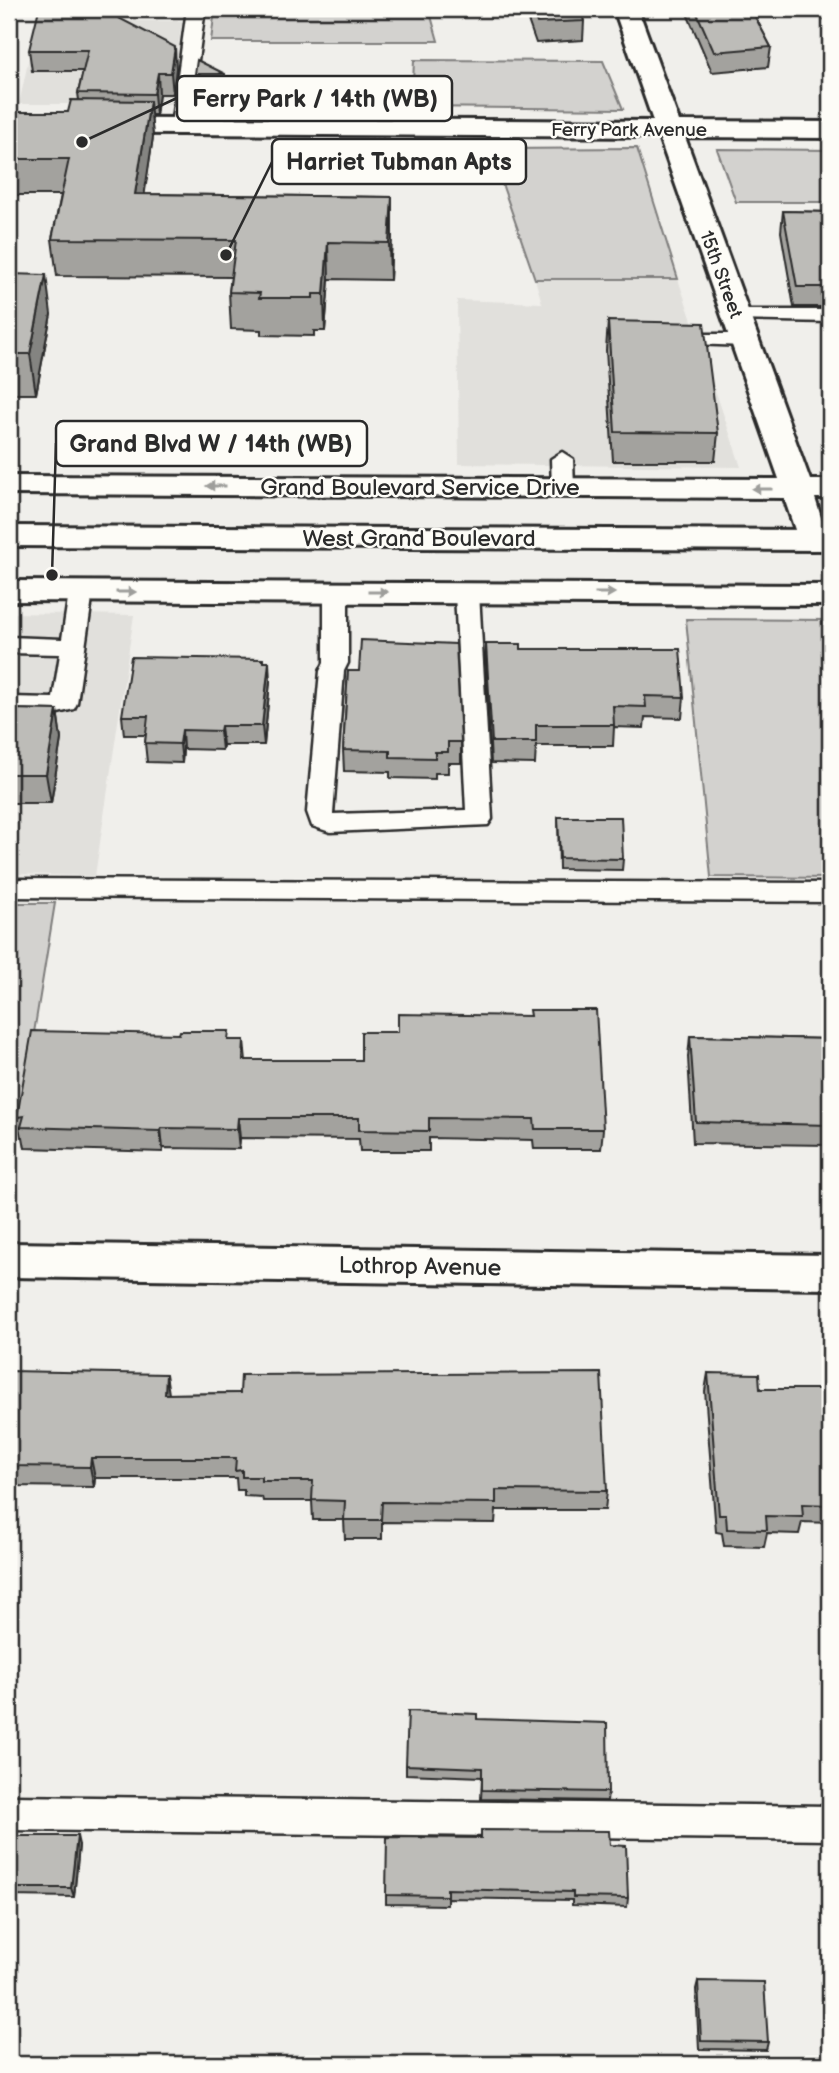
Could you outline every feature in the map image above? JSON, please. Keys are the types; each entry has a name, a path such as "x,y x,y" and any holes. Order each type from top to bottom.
{"street":[{"name":"15th Street","path":"626,9 798,489 821,540"},
{"name":"Ferry Park Avenue","path":"9,125 830,130"},
{"name":"Grand Boulevard Service Drive","path":"9,485 563,473 830,489"},
{"name":"West Grand Boulevard","path":"9,536 821,540"},
{"path":"9,591 830,595"},
{"name":"Lothrop Avenue","path":"9,1260 830,1272"}],"lane":[{"path":"180,126 196,9"},
{"path":"827,9 830,14"},
{"path":"699,340 741,328 830,316"},
{"path":"9,705 54,706 65,703 81,592"},
{"path":"336,592 336,663 332,671 320,812 321,820 330,823 479,819 467,593"},
{"path":"9,645 72,647"},
{"path":"9,888 830,893"},
{"path":"9,1813 830,1823"}],"shaded area":[{"path":"215,9 429,9 438,41 211,41"},
{"path":"37,21 182,21 171,104 19,104"},
{"path":"414,60 603,61 623,109 412,107"},
{"path":"637,148 678,279 535,279 490,149"},
{"path":"717,149 830,150 830,202 736,202"},
{"path":"535,279 678,279 741,467 459,464 457,300 542,303"},
{"path":"9,613 134,615 95,876 9,874"},
{"path":"686,619 830,620 830,878 711,877"},
{"path":"9,903 55,903 9,1187"}],"building":[{"path":"39,9 112,9 111,14 175,47 171,73 158,73 154,94 78,93 88,50 29,50"},
{"path":"532,9 580,9 584,21 537,23"},
{"path":"695,9 751,9 771,47 714,52"},
{"path":"197,60 225,74 195,74"},
{"path":"71,100 150,101 135,194 392,197 389,243 328,242 324,294 313,294 313,298 259,298 260,293 229,292 236,240 52,239 69,159 9,159 9,112 68,112"},
{"path":"783,211 830,212 830,287 797,287"},
{"path":"9,274 46,275 30,354 9,354"},
{"path":"608,321 704,323 718,433 615,432"},
{"path":"361,640 456,644 461,742 448,742 448,752 435,752 435,758 390,757 390,751 343,750 348,671 359,671"},
{"path":"486,644 521,644 521,649 680,649 684,697 645,696 646,707 613,706 614,725 536,725 536,742 492,742"},
{"path":"131,657 263,659 263,662 269,662 262,726 221,726 220,731 182,730 180,744 145,743 148,716 122,716"},
{"path":"9,709 57,710 46,774 9,774"},
{"path":"558,817 621,817 623,859 560,858"},
{"path":"529,1010 596,1010 603,1129 535,1129 534,1119 429,1118 429,1131 359,1130 359,1118 238,1118 237,1129 161,1128 160,1131 21,1127 24,1116 17,1117 32,1031 179,1034 180,1031 229,1031 228,1040 244,1040 243,1060 361,1060 361,1032 398,1032 398,1014 530,1016"},
{"path":"690,1036 830,1039 830,1125 696,1122"},
{"path":"9,1371 166,1374 165,1394 240,1393 241,1375 601,1373 607,1491 496,1490 496,1503 382,1502 381,1520 344,1520 345,1501 312,1500 313,1481 261,1481 261,1477 242,1477 242,1470 235,1471 236,1458 91,1458 90,1467 9,1466"},
{"path":"708,1373 759,1374 760,1389 830,1389 830,1505 802,1504 803,1517 766,1516 767,1530 727,1529 726,1515 719,1515"},
{"path":"408,1711 477,1714 477,1719 607,1723 608,1792 482,1790 482,1768 406,1765"},
{"path":"481,1830 609,1831 610,1845 626,1846 628,1898 573,1897 573,1892 447,1889 447,1896 386,1895 387,1837 481,1838"},
{"path":"9,1836 77,1836 71,1888 9,1888"},
{"path":"698,1981 764,1982 768,2042 701,2041"}],"place":[{"name":"Ferry Park / 14th (WB)","path":"82,142"},
{"name":"Harriet Tubman Apts","path":"226,255"},
{"name":"Grand Blvd W / 14th (WB)","path":"52,575"}]}
